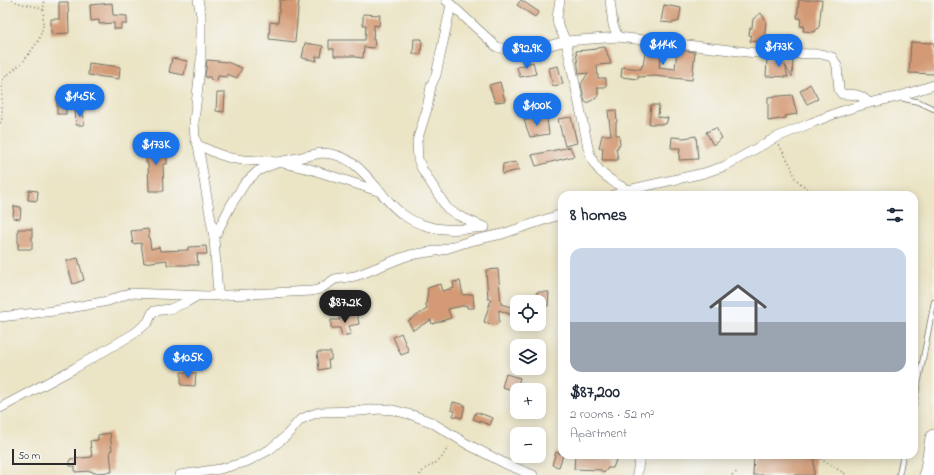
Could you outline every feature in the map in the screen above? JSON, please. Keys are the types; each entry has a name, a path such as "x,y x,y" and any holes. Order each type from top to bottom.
{"highway":[{"path":"928,475 934,438"}],"street":[{"path":"198,0 201,15 201,60 194,122 195,139 198,145 214,238 218,296"},
{"path":"560,0 556,17 558,25 566,41 588,150 592,160 599,170 611,181 628,191"},
{"path":"610,0 613,25 618,36"},
{"path":"448,2 497,47 510,50 536,49 566,41 618,36 756,53 821,54 832,57 837,66 839,90 842,94 863,96 869,103"},
{"path":"448,2 436,75 431,86 427,109 417,141 418,159 422,169 447,208 457,215 502,234"},
{"path":"638,191 725,166 775,138 842,111 897,97 934,85"},
{"path":"198,145 230,158 279,162 310,169 381,192"},
{"path":"214,238 228,210 245,183 258,171 279,162 317,153 336,155 347,159 358,166 401,213 424,226 450,230 485,227"},
{"path":"0,317 54,311 108,301 130,293 218,296 312,291 320,289 335,279 355,276 410,255 442,250 470,241 502,234 558,215"},
{"path":"0,408 75,368 135,333 148,322 154,311 170,309 198,296"},
{"path":"180,475 220,469 246,462 269,450 286,436 300,420 320,412 380,409 393,410 431,422 506,464 533,475"},
{"path":"637,475 639,459"}],"lane":[{"path":"897,97 919,102 934,109"},
{"path":"918,384 934,302"},
{"path":"899,475 902,459"}],"path":[{"path":"12,0 44,10"},
{"path":"0,123 2,118 2,81 23,62 39,40 43,26 44,0"},
{"path":"775,138 791,166 795,178 800,184 810,191"},
{"path":"420,475 428,466 439,461 445,453 453,435"},
{"path":"821,459 847,475"},
{"path":"732,475 737,472"}],"building":[{"path":"280,0 299,0 295,42 269,39 270,22 278,23"},
{"path":"521,0 539,12 535,17 517,5"},
{"path":"799,0 822,0 819,27 814,32 803,31 804,26 800,26 801,18 797,18"},
{"path":"59,2 68,2 69,33 51,34 51,19 59,19"},
{"path":"112,3 113,15 127,16 127,24 121,24 121,29 114,29 114,23 99,24 99,20 91,21 90,5"},
{"path":"664,5 681,8 679,21 672,23 661,22"},
{"path":"761,13 766,21 764,42 750,41 752,36 749,35 750,28 752,28 753,19"},
{"path":"363,14 380,15 379,26 374,25 374,48 364,47 363,58 355,56 334,56 334,49 329,49 329,40 365,40 366,25 363,25"},
{"path":"414,39 422,39 421,54 413,54"},
{"path":"911,42 934,43 934,74 909,73"},
{"path":"305,43 323,46 321,57 316,56 317,61 302,58"},
{"path":"646,46 663,48 659,67 675,69 677,50 695,52 692,80 655,76 638,77 638,79 621,77 622,67 641,69 642,65 643,66"},
{"path":"605,47 611,64 597,65 598,78 606,78 606,87 598,87 598,97 587,103 585,102 581,84 588,73 579,74 576,51"},
{"path":"172,58 187,61 184,75 169,72"},
{"path":"207,60 227,62 242,68 237,78 227,74 227,77 218,76 217,81 211,80 210,77 205,77"},
{"path":"767,60 793,60 792,77 785,65 788,77 766,76"},
{"path":"533,62 536,74 520,77 517,67"},
{"path":"89,63 120,67 119,79 88,75"},
{"path":"558,66 563,84 553,86 549,68"},
{"path":"500,82 505,101 495,102 489,85"},
{"path":"810,84 818,99 807,104 800,91"},
{"path":"217,93 225,93 224,112 216,111"},
{"path":"792,95 797,114 785,116 786,118 768,121 768,97"},
{"path":"57,96 66,96 66,114 57,114"},
{"path":"537,98 542,104 525,111 521,101"},
{"path":"651,105 659,105 658,117 668,118 666,124 649,124"},
{"path":"83,110 84,125 76,125 75,111"},
{"path":"616,110 616,135 619,135 620,145 616,148 618,160 602,160 603,148 599,148 602,135 611,135 608,111"},
{"path":"571,117 577,143 565,146 558,119"},
{"path":"528,118 547,118 549,134 530,137 524,120 529,120"},
{"path":"716,128 722,138 713,145 706,132"},
{"path":"696,136 698,159 679,160 680,148 671,148 672,137 684,138"},
{"path":"147,145 167,145 167,164 163,164 164,191 149,191 148,163 146,163"},
{"path":"570,147 574,156 536,166 532,155"},
{"path":"516,162 519,170 502,174 503,164"},
{"path":"29,190 38,191 37,201 28,200"},
{"path":"14,206 21,207 20,219 13,218"},
{"path":"18,229 32,229 32,249 18,249"},
{"path":"148,229 151,249 159,247 160,251 188,250 188,247 206,246 207,254 197,254 198,265 167,265 167,260 144,263 141,243 133,244 131,231"},
{"path":"78,258 84,280 73,284 66,261"},
{"path":"498,269 501,304 510,307 510,314 499,310 499,323 493,325 484,322 491,299 488,299 486,270"},
{"path":"460,281 463,295 473,294 474,308 467,308 467,305 448,309 451,318 432,324 431,320 413,330 408,321 427,309 428,288 440,284 442,291 454,288 453,282"},
{"path":"537,292 549,292 548,306 546,306 546,295 537,295"},
{"path":"357,314 359,324 349,326 351,334 342,336 340,328 331,328 331,320 340,320 339,317"},
{"path":"401,333 409,352 401,355 393,337"},
{"path":"317,352 331,352 331,360 328,360 329,368 319,370"},
{"path":"181,372 196,373 195,386 181,385"},
{"path":"506,374 520,378 518,383 510,383 510,389 502,387"},
{"path":"453,402 465,405 462,418 453,416 455,411 451,410"},
{"path":"476,412 493,418 490,425 473,419"},
{"path":"110,433 112,472 75,472 75,466 70,466 70,459 92,457 90,441 98,440 98,435"},
{"path":"556,452 558,453 558,459 562,459 559,467 552,465"},
{"path":"575,459 616,460 613,468 608,468 604,473 601,470 574,469"},
{"path":"754,459 814,459 814,475 753,475"}]}
